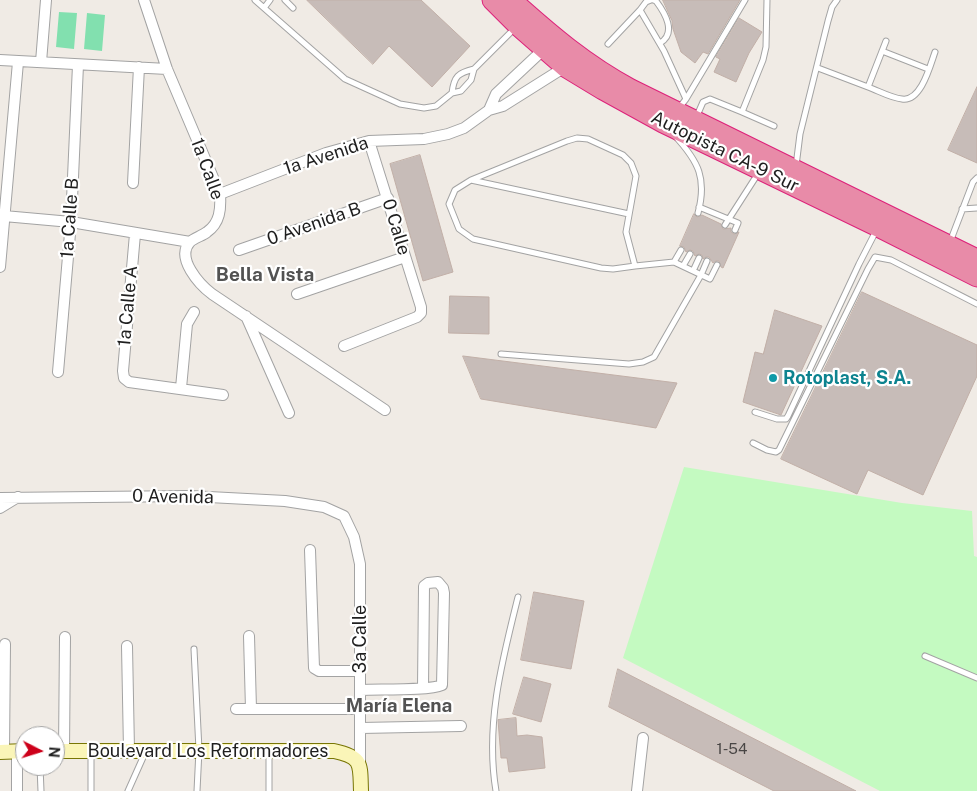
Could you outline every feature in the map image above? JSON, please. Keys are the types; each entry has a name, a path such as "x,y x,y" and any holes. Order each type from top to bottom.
{"highway":[{"name":"Autopista CA-9 Sur","path":"492,0 518,26 565,67 602,90 675,111 761,170 977,278"},
{"name":"Autopista CA-9 Sur","path":"512,0 556,39 600,72 675,111 977,259"}],"main road":[{"name":"Boulevard Los Reformadores","path":"65,751 334,751 355,758 360,766"},
{"path":"360,766 361,791"}],"street":[{"path":"41,62 46,0"},
{"name":"1a Calle","path":"144,0 167,69 220,194 221,207 217,222 207,232 190,242"},
{"name":"1a Avenida","path":"489,110 496,94 544,49"},
{"path":"0,60 167,69"},
{"path":"0,267 18,62"},
{"name":"1a Calle B","path":"58,372 71,222 78,65"},
{"path":"133,183 139,67"},
{"name":"1a Avenida","path":"220,194 326,153 370,141 424,139 448,134 464,128 489,110 503,106 565,67"},
{"name":"0 Calle","path":"344,346 416,317 421,313 370,141"},
{"name":"0 Avenida B","path":"240,250 388,198"},
{"path":"4,216 71,222 190,242 185,250 186,258 188,266 200,286 385,410"},
{"name":"1a Calle A","path":"135,234 123,371 124,378 129,382 182,388"},
{"path":"297,294 405,257"},
{"path":"194,312 187,324 182,388 223,395"},
{"path":"246,316 289,413"},
{"name":"0 Avenida","path":"0,498 190,496 285,501 324,507 344,516"},
{"path":"0,508 18,497"},
{"name":"3a Calle","path":"344,516 354,537 360,564 360,766"},
{"path":"310,550 314,668 319,671 359,671"},
{"path":"361,690 423,688 442,685 444,593 443,588 438,582 428,582 424,586 423,688"},
{"path":"248,636 251,709"},
{"path":"61,726 65,637"},
{"path":"5,644 12,752 17,791"},
{"path":"127,646 129,750"},
{"path":"236,709 360,709"},
{"path":"361,728 461,726"},
{"path":"637,791 643,738"}],"lane":[{"path":"255,0 345,78 400,104 424,108 436,106 452,93 461,91 471,80 474,69 518,26"},
{"path":"264,8 270,0"},
{"path":"285,0 293,8"},
{"path":"608,44 646,2 652,0 656,1 664,11 668,26 668,34 665,40 660,43"},
{"path":"675,111 745,0"},
{"path":"742,112 763,60 766,47 767,0"},
{"path":"796,170 800,134 832,7 837,0"},
{"path":"640,10 660,43 675,111 690,153 702,178 698,214"},
{"path":"868,87 886,41"},
{"path":"882,52 928,69"},
{"path":"818,68 902,99 910,98 917,94 935,52"},
{"path":"452,93 453,81 461,72 474,69"},
{"path":"695,120 703,102 710,99 774,126"},
{"path":"635,266 626,232 636,176 631,163 623,155 588,138 566,141 471,180 455,190 449,204 459,229 473,239 601,268 613,269 674,262 710,279 717,265"},
{"path":"725,225 761,170"},
{"path":"949,245 962,210 977,178"},
{"path":"471,180 629,214"},
{"path":"699,207 738,223 735,230"},
{"path":"962,210 977,208"},
{"path":"707,218 710,211"},
{"path":"716,221 719,215"},
{"path":"755,412 777,419 786,419 788,416 878,227"},
{"path":"674,262 681,250"},
{"path":"683,266 690,254"},
{"path":"754,443 771,452 779,450 875,257 891,260 977,304"},
{"path":"693,271 699,258"},
{"path":"501,354 629,364 643,362 654,357 701,275 707,261"},
{"path":"496,791 493,765 497,685 518,597"},
{"path":"194,649 199,750 198,791"},
{"path":"925,656 977,678"},
{"path":"91,750 91,791"},
{"path":"269,750 269,791"},
{"path":"128,791 146,751"},
{"path":"40,776 41,791"}],"green space":[{"path":"59,12 77,13 74,49 56,47"},
{"path":"87,13 105,15 102,51 84,49"},
{"path":"684,467 902,503 972,511 974,556 977,557 977,791 880,791 623,658"}],"building":[{"path":"307,0 421,0 470,46 432,87 389,46 373,64"},
{"path":"663,0 740,0 708,54 703,52 695,63 681,52 672,21"},
{"path":"739,18 762,32 749,53 736,82 714,72 720,59 716,57"},
{"path":"977,87 977,163 948,150"},
{"path":"420,155 453,272 423,281 390,164"},
{"path":"694,214 697,217 702,215 721,224 723,229 731,228 731,232 734,234 739,232 723,268 719,261 713,263 709,257 703,259 702,255 695,256 693,251 686,252 684,247 680,246"},
{"path":"862,292 977,345 977,376 923,495 868,470 857,494 781,459"},
{"path":"450,296 489,297 489,334 449,333"},
{"name":"Rotoplast, S.A.","path":"775,310 822,326 781,415 743,402 755,352 763,354"},
{"path":"463,356 677,383 656,428 481,399"},
{"path":"534,592 584,601 571,669 521,660"},
{"path":"618,669 856,791 774,791 609,707"},
{"path":"524,677 551,684 541,722 513,714"},
{"path":"516,718 517,736 542,737 545,768 509,772 507,758 501,758 498,720"}],"place":[{"name":"Rotoplast, S.A.","path":"773,378"}],"district":[{"name":"Bella Vista","path":"265,275"},
{"name":"María Elena","path":"399,706"}]}
